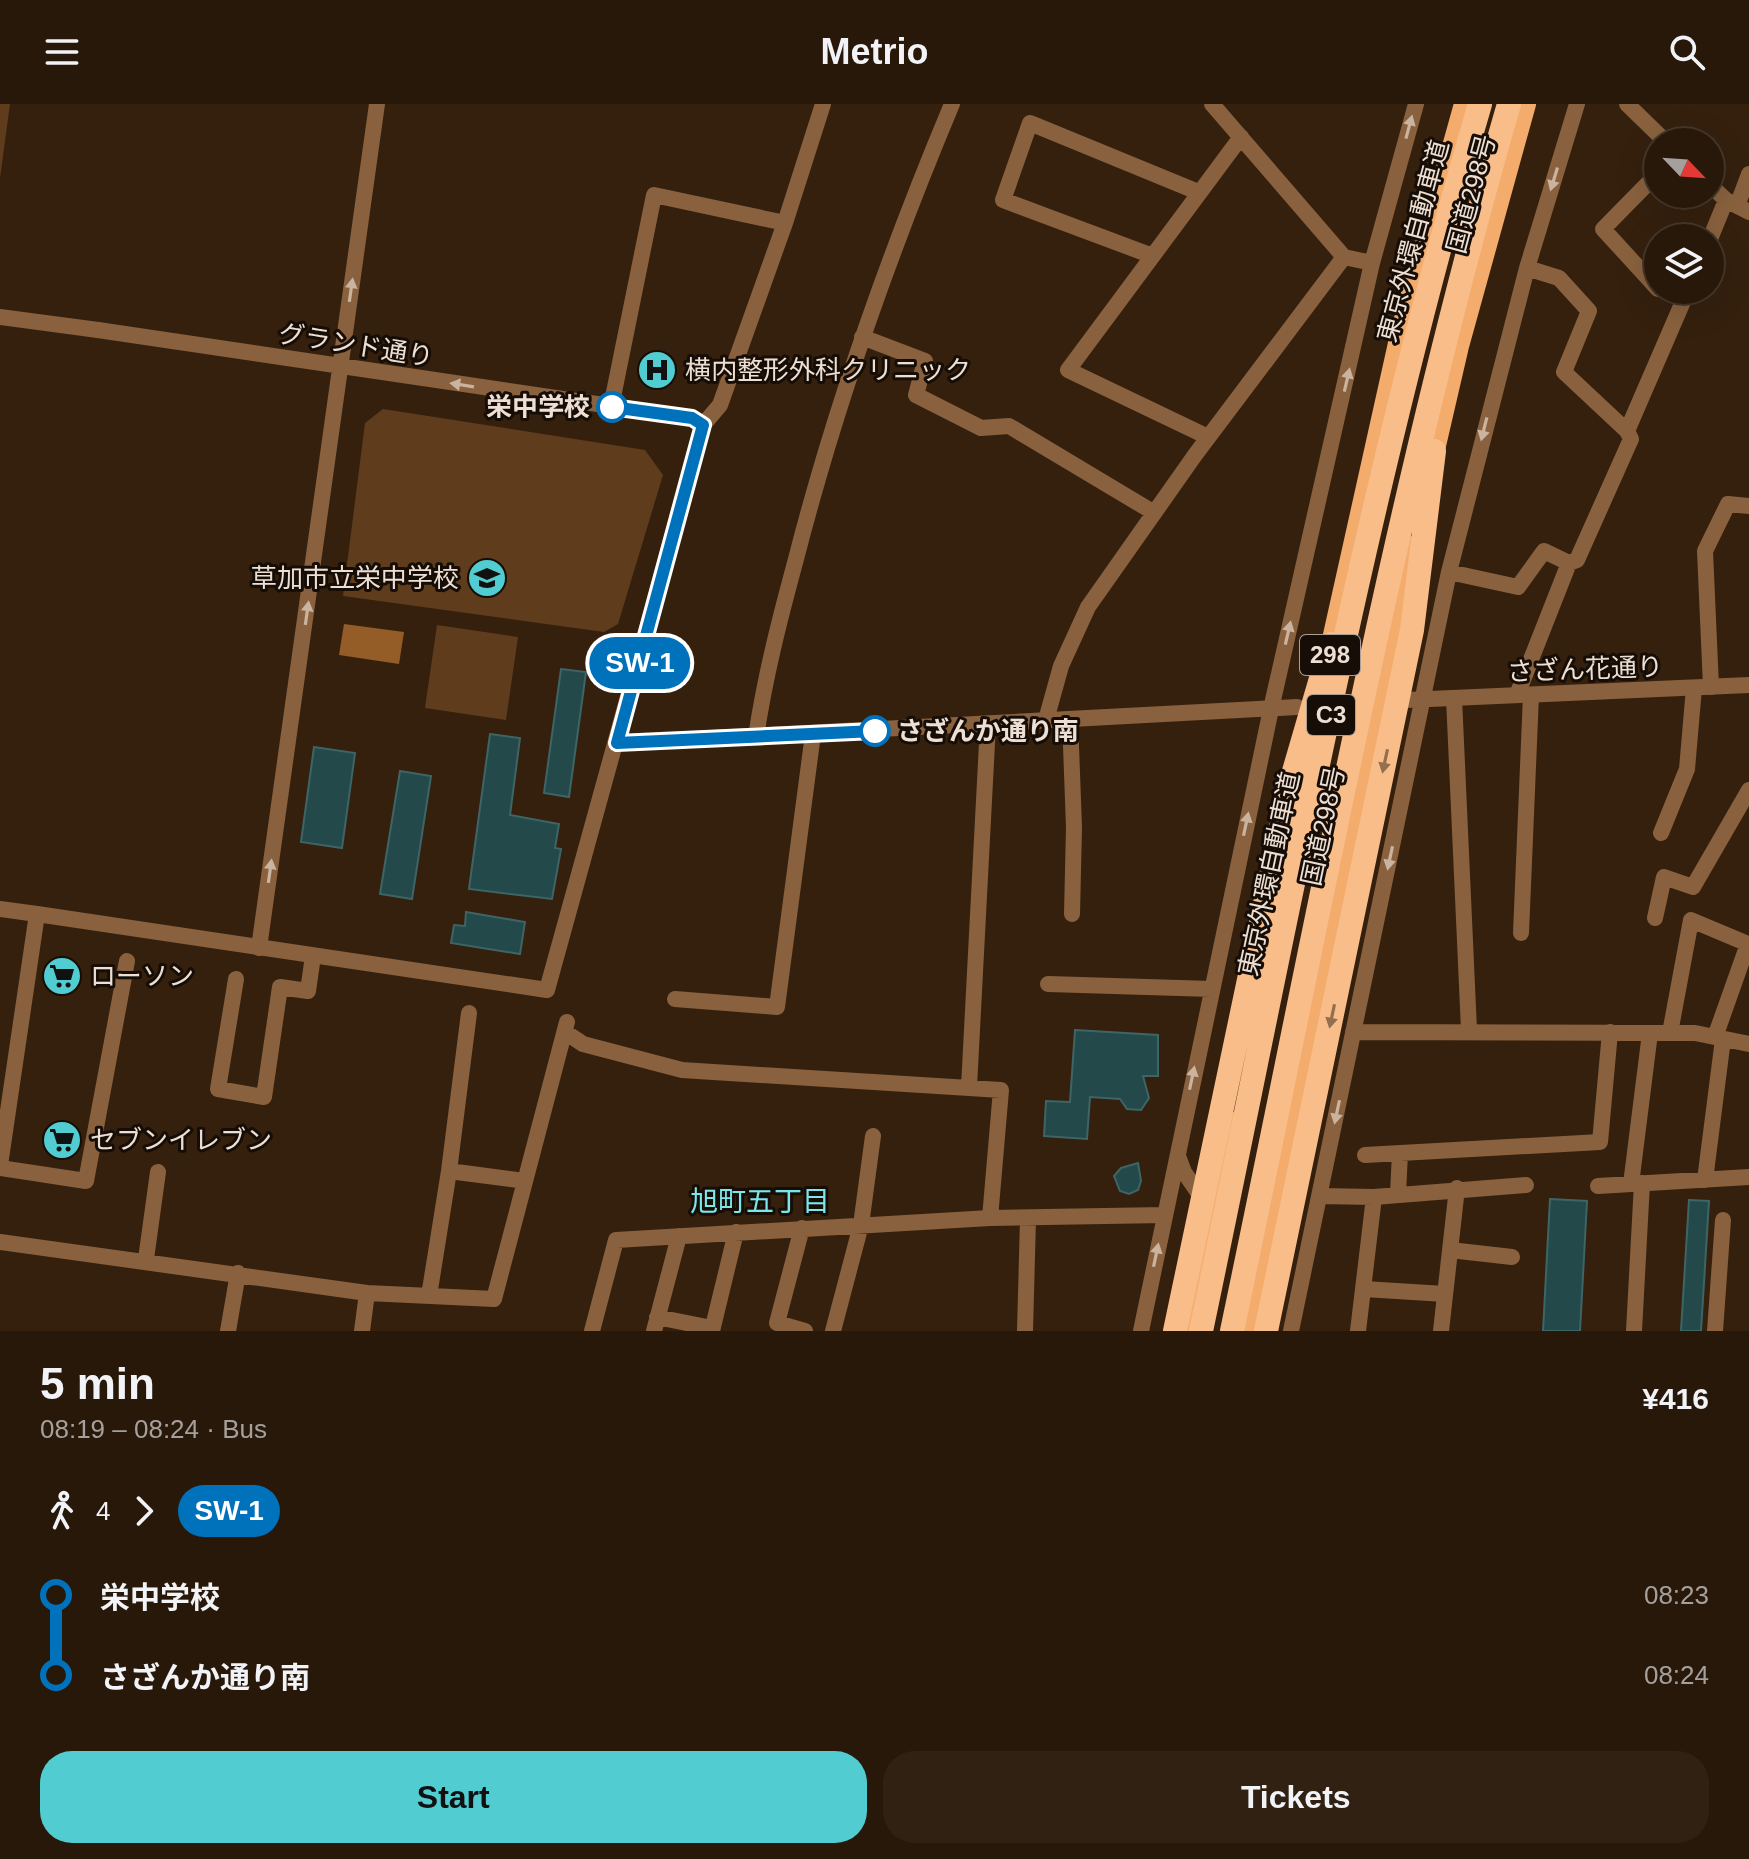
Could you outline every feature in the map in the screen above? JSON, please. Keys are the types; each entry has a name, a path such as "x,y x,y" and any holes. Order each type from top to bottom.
{"highway":[{"name":"298","path":"1402,330 1424,216 1453,104"},
{"name":"国道298号","path":"1188,1331 1335,630 1402,330 1465,104"},
{"name":"東京外環自動車道","path":"1201,1331 1376,504 1415,339 1480,104"},
{"name":"C3","path":"1232,1331 1310,950 1409,497 1451,318 1509,104"},
{"name":"国道298号","path":"1248,1331 1335,903 1434,451 1458,346 1525,104"},
{"path":"1458,346 1503,217 1536,104"},
{"path":"1266,1331 1412,630 1434,451"},
{"path":"1175,1331 1290,785 1335,630"}],"street":[{"path":"259,948 377,104"},
{"path":"0,909 547,990 703,425 720,405 785,223 823,104"},
{"path":"756,737 765,678 815,484 862,337 952,104"},
{"path":"1212,104 1344,257 1372,263"},
{"path":"1141,1331 1271,709 1372,263 1416,104"},
{"path":"1291,1331 1353,1032 1416,700 1527,268 1577,104"},
{"path":"1627,104 1652,128"},
{"path":"1150,255 1003,200 1030,123 1198,192"},
{"path":"1208,437 1068,370 1150,255 1241,137"},
{"path":"1722,224 1737,206 1749,174"},
{"path":"1644,187 1603,229 1644,273"},
{"path":"611,407 654,195 785,223"},
{"path":"1046,720 1061,666 1088,607 1153,512 1344,257"},
{"path":"1449,572 1518,587 1544,551 1569,563 1577,560 1631,439 1627,431 1564,372 1589,311 1559,278 1527,268"},
{"path":"1673,304 1679,311"},
{"path":"1627,431 1682,304"},
{"name":"グランド通り","path":"0,317 692,418 703,425"},
{"path":"862,337 925,361 916,395 981,428 1009,426 1153,512"},
{"path":"1661,833 1687,769 1702,688 1705,551 1728,504 1749,506"},
{"path":"1521,933 1524,695 1569,563"},
{"name":"さざん花通り","path":"1416,700 1749,685"},
{"path":"1454,698 1469,1030"},
{"path":"617,743 1297,707"},
{"path":"1070,719 1074,827 1072,914"},
{"path":"969,1087 988,724"},
{"path":"675,999 777,1007 813,734"},
{"path":"1655,918 1664,877 1693,887 1746,802"},
{"path":"37,914 0,1167 86,1181 127,961"},
{"path":"1670,1033 1691,920 1748,944 1719,1038 1705,1180"},
{"path":"236,979 218,1089 264,1097 280,987 308,991 313,956"},
{"path":"1048,984 1212,989"},
{"path":"429,1296 469,1013"},
{"path":"0,1242 146,1259 367,1293 494,1299 566,1027 583,1044 682,1070 1001,1090 990,1218"},
{"path":"1353,1032 1670,1033 1749,1044"},
{"path":"1365,1155 1600,1142 1610,1032"},
{"path":"1634,1331 1637,1184 1650,1033"},
{"path":"833,1331 861,1225 873,1136"},
{"path":"1398,1194 1400,1153"},
{"path":"1178,1155 1184,1172 1213,1211"},
{"path":"449,1171 525,1181"},
{"path":"146,1259 158,1172"},
{"path":"1598,1186 1749,1177"},
{"path":"1320,1196 1374,1197 1457,1188 1526,1185"},
{"path":"1441,1331 1457,1188"},
{"path":"1358,1331 1374,1197"},
{"path":"592,1331 616,1240 990,1218 1165,1215"},
{"path":"1025,1331 1028,1219"},
{"path":"1715,1331 1723,1220"},
{"path":"802,1228 777,1323 805,1331"},
{"path":"679,1236 656,1324 712,1330 736,1232"},
{"path":"1259,1279 1307,1248"},
{"path":"1450,1250 1512,1257"},
{"path":"228,1331 238,1273"},
{"path":"1364,1289 1445,1294"},
{"path":"362,1331 367,1293"}],"shaded area":[{"path":"0,104 10,104 0,178"},
{"path":"383,409 645,450 663,475 618,624 604,632 343,596 365,423"},
{"path":"344,624 404,632 399,664 339,655"},
{"path":"437,625 518,637 506,720 425,708"}],"building":[{"path":"561,669 586,672 569,797 544,793"},
{"path":"490,734 520,738 510,815 559,824 555,848 561,849 552,899 469,889"},
{"path":"314,747 355,753 342,848 301,842"},
{"path":"400,771 431,776 412,899 380,894"},
{"path":"466,912 525,922 520,954 451,943 454,925 465,926"},
{"path":"1075,1030 1158,1035 1158,1076 1143,1076 1149,1098 1141,1110 1127,1109 1120,1099 1090,1097 1087,1139 1044,1136 1046,1101 1070,1102"},
{"path":"1138,1163 1141,1181 1138,1190 1129,1194 1120,1191 1114,1176 1121,1168"},
{"path":"1550,1199 1587,1201 1580,1331 1543,1331"},
{"path":"1689,1200 1709,1201 1701,1331 1681,1331"}],"bus line":[{"name":"SW-1","path":"612,407 692,418 703,425 701,444 617,743 875,731"}],"place":[{"name":"横内整形外科クリニック","path":"657,370"},
{"name":"栄中学校","path":"612,407"},
{"name":"草加市立栄中学校","path":"487,578"},
{"name":"さざんか通り南","path":"875,731"},
{"name":"ローソン","path":"62,976"},
{"name":"セブンイレブン","path":"62,1140"}],"district":[{"name":"旭町五丁目","path":"760,1201"}]}
